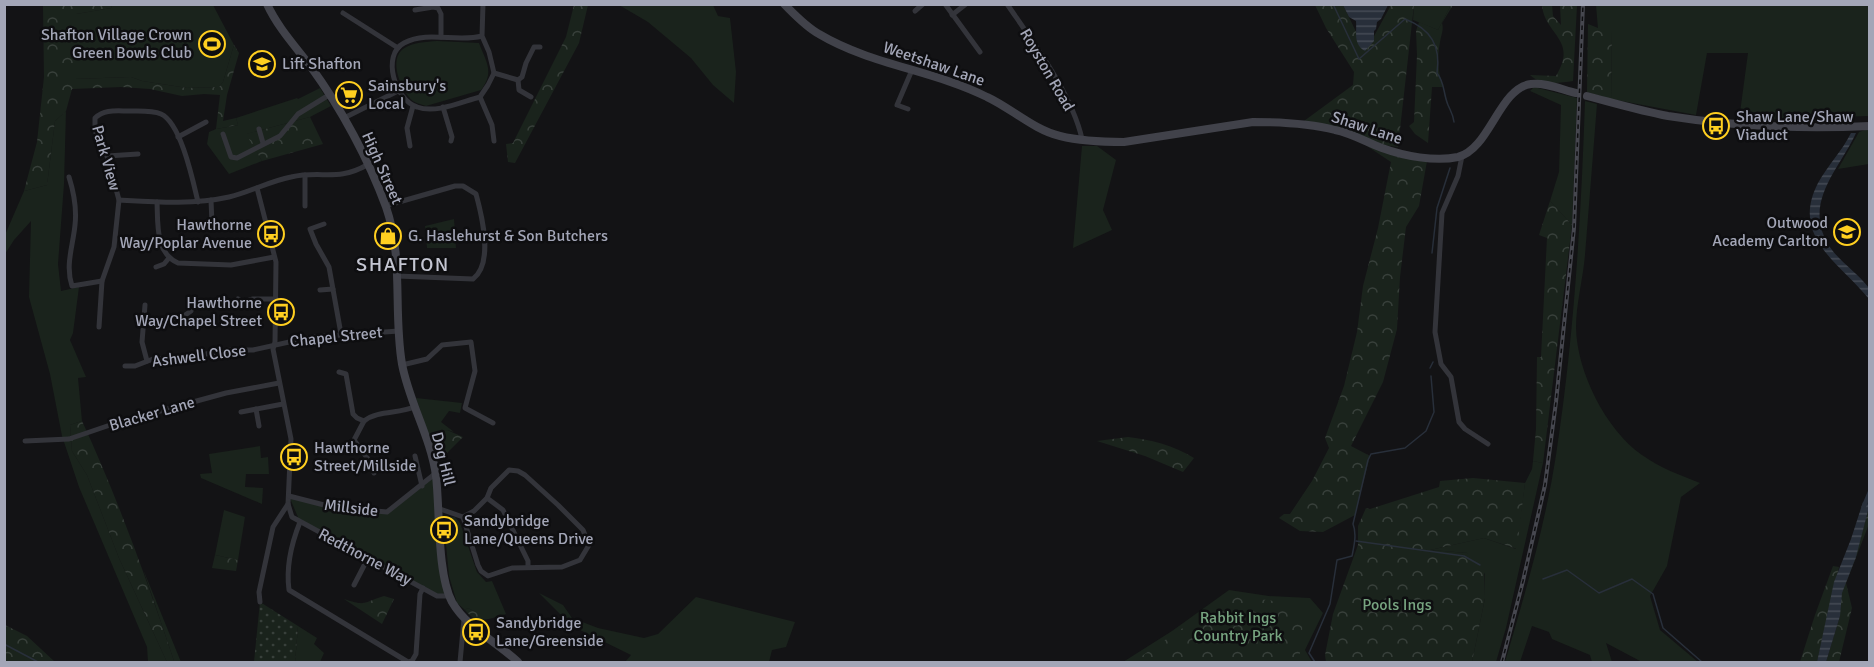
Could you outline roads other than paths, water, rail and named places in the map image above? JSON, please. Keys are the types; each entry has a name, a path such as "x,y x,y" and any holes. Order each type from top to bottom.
{"street":[{"name":"High Street","path":"267,4 344,118 386,206 393,230 399,331"},
{"path":"482,36 471,39 441,36 410,41 398,48 393,57 393,73 405,99 413,106 428,110 480,97 494,73 482,36 483,4"},
{"name":"Weetshaw Lane","path":"784,4 817,34 843,47 964,86 1042,129 1059,136 1082,139"},
{"path":"915,11 923,4"},
{"path":"945,4 980,52"},
{"path":"952,15 966,4"},
{"name":"Royston Road","path":"1007,4 1060,87 1079,126 1082,139"},
{"path":"415,10 438,8 441,14 441,36"},
{"path":"343,13 398,48"},
{"path":"518,80 522,77 534,47 540,47"},
{"path":"908,109 897,105 912,70"},
{"path":"494,73 518,80"},
{"path":"518,80 519,90 531,97"},
{"path":"1488,444 1465,429 1459,422 1450,377 1441,364 1435,332 1442,213 1458,176 1462,156 1476,145 1512,96 1521,88 1531,84 1576,93"},
{"path":"344,118 400,90"},
{"path":"223,134 231,157 234,159 280,136 298,114 329,95"},
{"path":"1587,96 1666,115 1725,122 1816,127 1869,126"},
{"path":"480,97 492,125 494,141"},
{"path":"410,146 407,128 413,106"},
{"path":"443,107 452,137 451,141"},
{"name":"Park View","path":"99,327 102,281 114,247 118,200 107,156 94,125 94,118 103,111 161,113 173,123 198,201"},
{"path":"178,137 206,122"},
{"name":"Shaw Lane","path":"1082,139 1124,142 1253,122 1270,122 1336,130 1382,148 1419,157 1462,156"},
{"path":"259,129 263,143"},
{"path":"107,156 138,154"},
{"path":"118,200 157,202 211,200 290,177 348,175 368,165"},
{"path":"305,175 305,206"},
{"path":"69,177 75,197 76,214 69,258 72,286 102,281"},
{"path":"386,206 455,186 463,186 476,194 485,235 483,264 473,279 397,276"},
{"path":"257,188 276,262 275,342 273,345 291,439 288,504 273,527 259,592 260,602"},
{"path":"206,226 212,224 211,200"},
{"path":"157,202 160,242 169,258 178,263 231,265 274,257"},
{"path":"324,224 310,229 329,267 340,318 341,334"},
{"path":"156,267 164,264 169,258"},
{"path":"320,290 333,289"},
{"path":"144,320 181,318 191,311 195,299"},
{"path":"238,299 243,302 253,299 276,299"},
{"path":"145,305 142,342 147,361"},
{"name":"Chapel Street","path":"273,345 312,337 399,331"},
{"name":"Dog Hill","path":"399,331 402,365 436,473 441,552 450,596 464,619 518,663"},
{"path":"402,365 427,359 442,345 471,342 475,371 464,411 493,423"},
{"name":"Ashwell Close","path":"125,366 227,350 253,350 273,345"},
{"path":"339,372 346,374 353,414 364,421"},
{"name":"Blacker Lane","path":"25,441 75,437 116,423 231,392 279,383"},
{"path":"241,412 283,404"},
{"path":"374,473 368,459 354,440 364,421 369,417 414,407"},
{"path":"256,409 260,426"},
{"path":"415,456 422,486"},
{"path":"509,470 519,471 583,530 589,545 580,560 562,567 512,568 491,576 485,575 478,565 463,517 487,498 491,488 504,474 509,470"},
{"name":"Millside","path":"289,496 332,507 387,512 436,473"},
{"path":"487,498 504,510 528,561 528,567"},
{"name":"Redthorne Way","path":"288,504 292,517 300,522 440,597 450,596"},
{"path":"440,509 463,517"},
{"path":"300,522 294,536 288,580 289,590 408,662 412,661 416,654 420,594 423,588"},
{"path":"354,585 368,558"},
{"path":"460,663 464,619"}],"waterway":[{"path":"1333,4 1359,59 1405,19 1428,33 1435,47 1437,73 1454,122"},
{"path":"1432,253 1437,208 1450,168"},
{"path":"1430,368 1433,362"},
{"path":"1315,662 1309,653 1330,604 1337,560 1352,556 1355,536 1353,524 1368,460 1371,454 1405,448 1426,431 1434,412 1431,376"},
{"path":"1864,506 1870,492"},
{"path":"1356,541 1464,556 1480,565"},
{"path":"1543,579 1567,570 1599,593 1632,579 1653,594 1663,628 1702,662"},
{"path":"4,644 38,662"}],"railway":[{"path":"1502,662 1545,485 1556,402 1574,228 1583,4"}],"place":[{"name":"Shafton Village Crown Green Bowls Club","path":"212,44"},
{"name":"Lift Shafton","path":"262,64"},
{"name":"Sainsbury's Local","path":"349,95"},
{"name":"Shaw Lane/Shaw Viaduct","path":"1716,126"},
{"name":"Outwood Academy Carlton","path":"1847,232"},
{"name":"Hawthorne Way/Poplar Avenue","path":"271,234"},
{"name":"G. Haslehurst & Son Butchers","path":"388,236"},
{"name":"Hawthorne Way/Chapel Street","path":"281,312"},
{"name":"Hawthorne Street/Millside","path":"294,457"},
{"name":"Sandybridge Lane/Queens Drive","path":"444,530"},
{"name":"Sandybridge Lane/Greenside","path":"476,632"}],"district":[{"name":"SHAFTON","path":"403,264"}],"park label":[{"name":"Pools Ings","path":"1397,605"},
{"name":"Rabbit Ings Country Park","path":"1238,627"}]}
